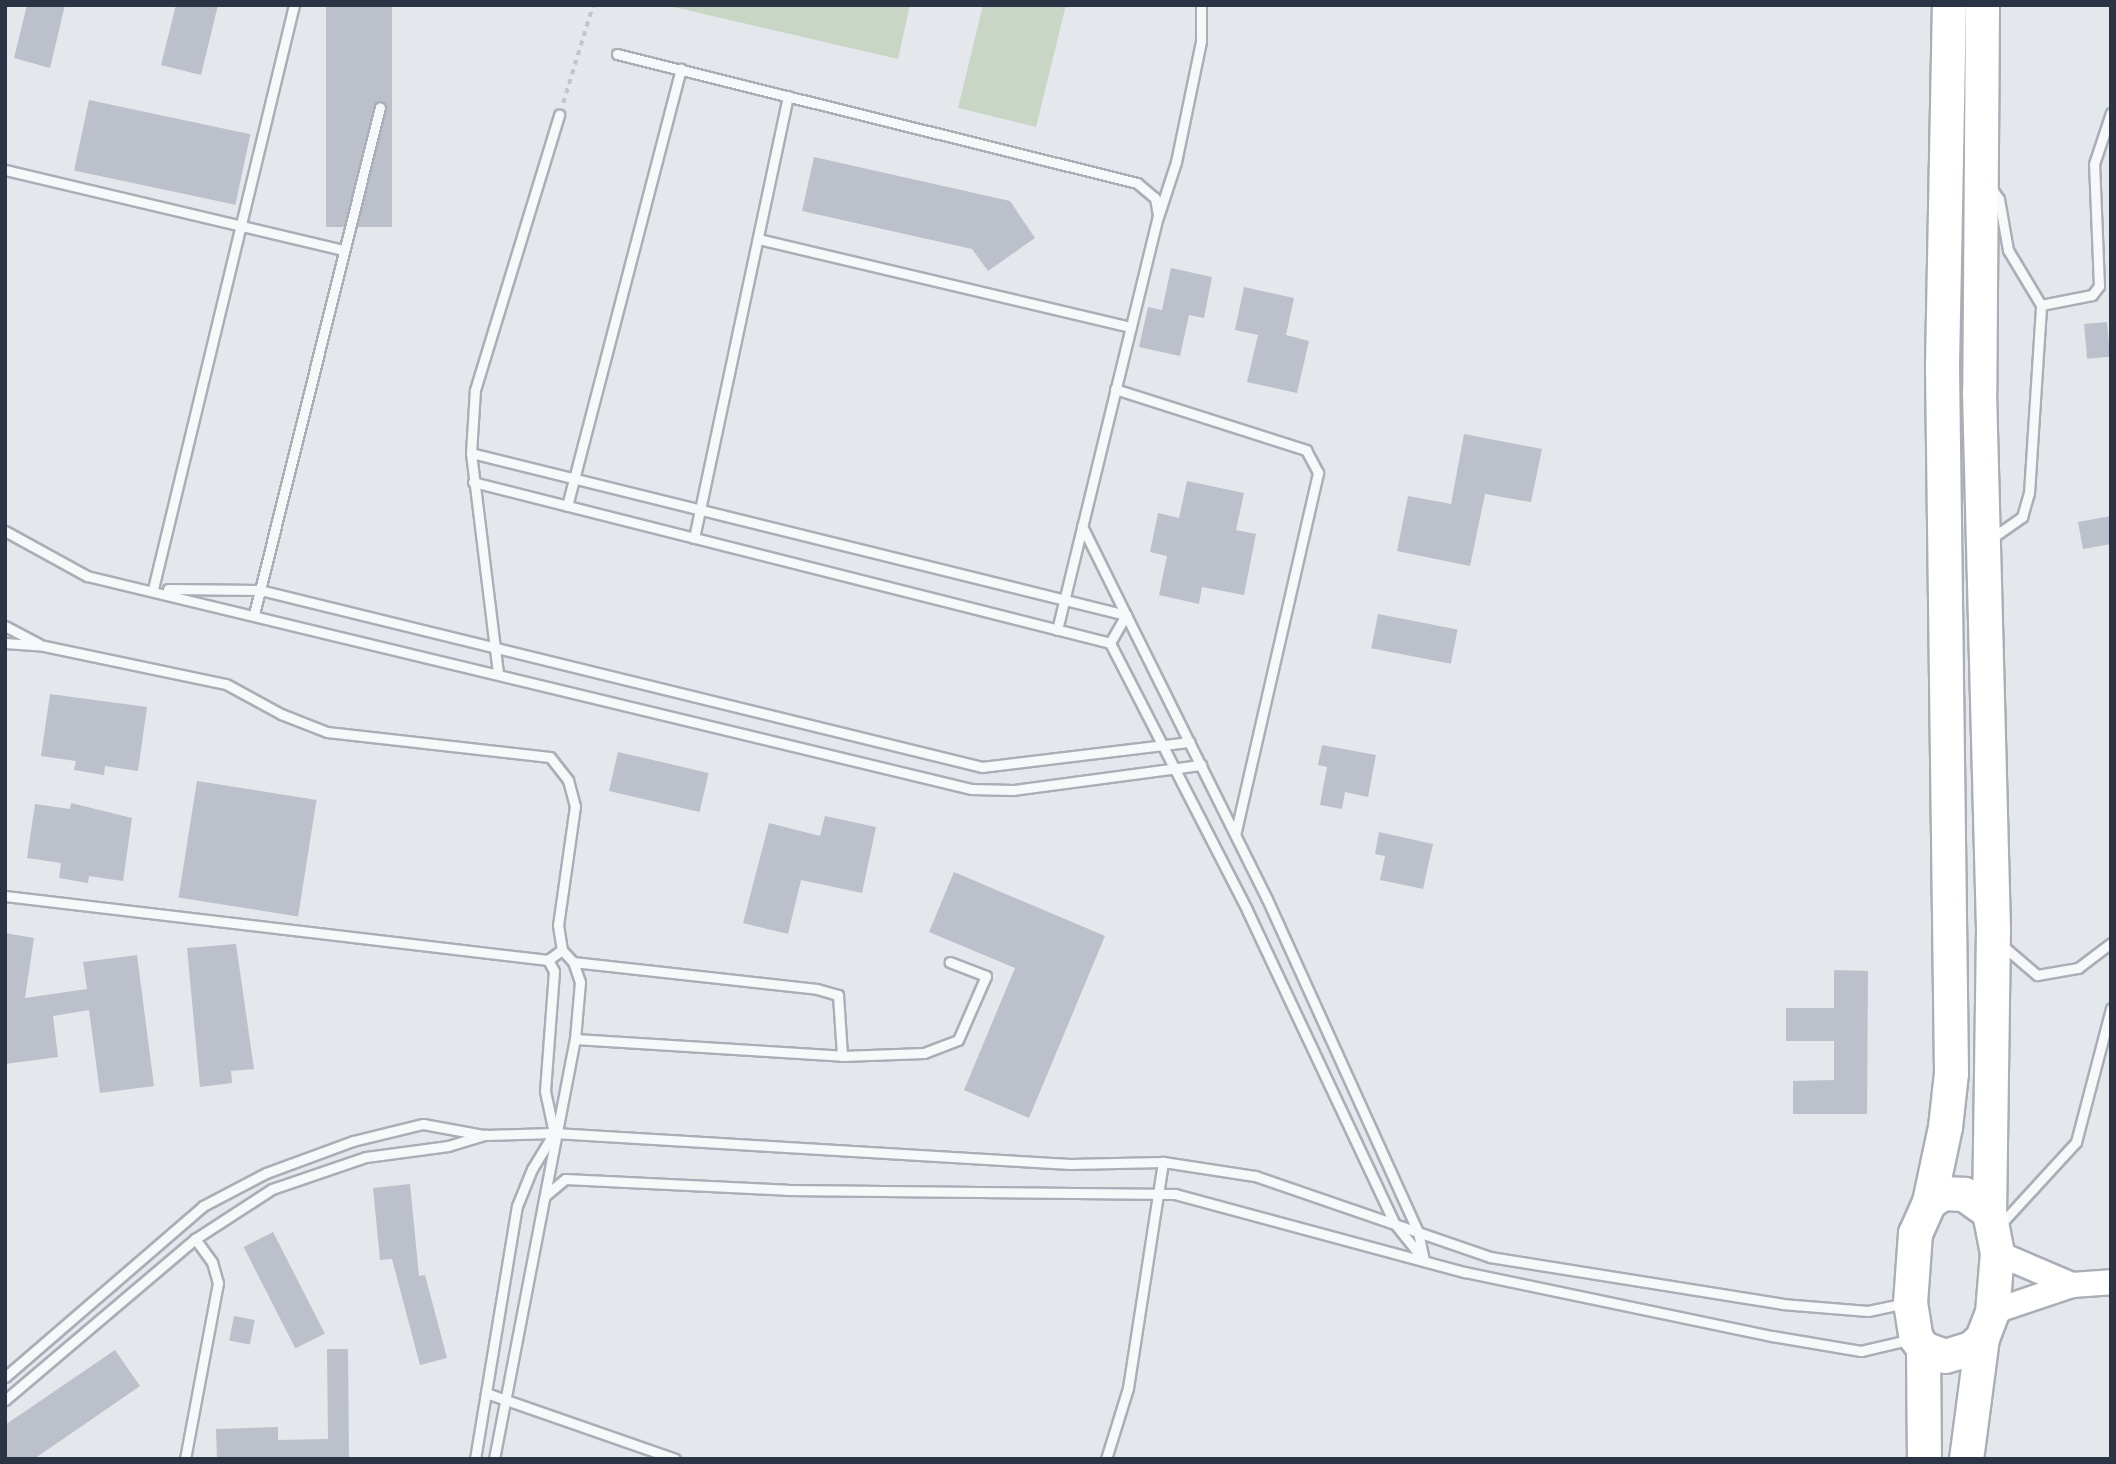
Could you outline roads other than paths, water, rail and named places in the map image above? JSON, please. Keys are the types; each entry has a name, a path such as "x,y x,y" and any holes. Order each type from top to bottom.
{"highway":[{"path":"1924,1459 1920,1343 1910,1301 1915,1233 1928,1202 1945,1127 1951,1073 1942,365 1949,5"},
{"path":"1966,1459 1987,1325 1993,1232 1993,929 1979,391 1982,5"},
{"path":"1928,1202 1943,1193 1955,1192 1993,1232"},
{"path":"1920,1343 1945,1356 1957,1354 1987,1325"}],"street":[{"path":"1993,1232 2072,1285"},
{"path":"1987,1325 2072,1285 2111,1282"}],"lane":[{"path":"153,589 293,5"},
{"path":"1057,630 1158,217 1179,148 1200,41 1201,5"},
{"path":"617,54 1137,183 1155,198 1158,217"},
{"path":"567,506 681,69"},
{"path":"694,538 788,96"},
{"path":"254,614 380,107"},
{"path":"2041,305 2092,295 2099,286 2094,164 2111,113"},
{"path":"498,673 473,482 471,453 475,390 559,115"},
{"path":"5,170 344,250"},
{"path":"1982,172 1999,199 2008,250 2041,305 2029,493 2022,517 1984,542"},
{"path":"758,239 1131,327"},
{"path":"1115,390 1306,450 1318,473 1235,834"},
{"path":"471,453 1126,615"},
{"path":"473,482 1110,643 1247,910 1395,1224 1424,1261"},
{"path":"1082,526 1235,834 1418,1232 1424,1261"},
{"path":"5,531 87,576 153,589 971,789 1013,790 1201,765"},
{"path":"153,589 260,590 982,767 1189,742"},
{"path":"1110,643 1126,615"},
{"path":"5,626 44,646"},
{"path":"5,643 44,646 226,684 281,715 327,732 550,757 568,780 575,806 558,925 562,950 573,962 580,982 575,1039 554,1133 546,1195 494,1459"},
{"path":"5,896 548,960 562,950"},
{"path":"1993,929 2009,955 2037,975 2078,968 2111,943"},
{"path":"475,1459 517,1206 531,1169 554,1133 544,1091 554,971 548,960"},
{"path":"573,962 817,989 838,995 842,1056"},
{"path":"575,1039 842,1056 924,1053 958,1040 986,976 950,962"},
{"path":"1993,1232 2076,1142 2111,1009"},
{"path":"5,1377 203,1206 266,1173 354,1141 423,1124 485,1135 554,1133 1070,1164 1163,1161 1255,1176 1490,1257 1782,1304 1868,1311 1910,1301"},
{"path":"5,1400 195,1239 272,1189 366,1157 448,1146 485,1135"},
{"path":"1106,1459 1128,1388 1163,1161"},
{"path":"546,1195 565,1179 800,1190 1175,1194 1424,1261 1861,1351 1920,1343"},
{"path":"185,1459 218,1283 212,1262 195,1239"},
{"path":"486,1393 675,1459"}]}
